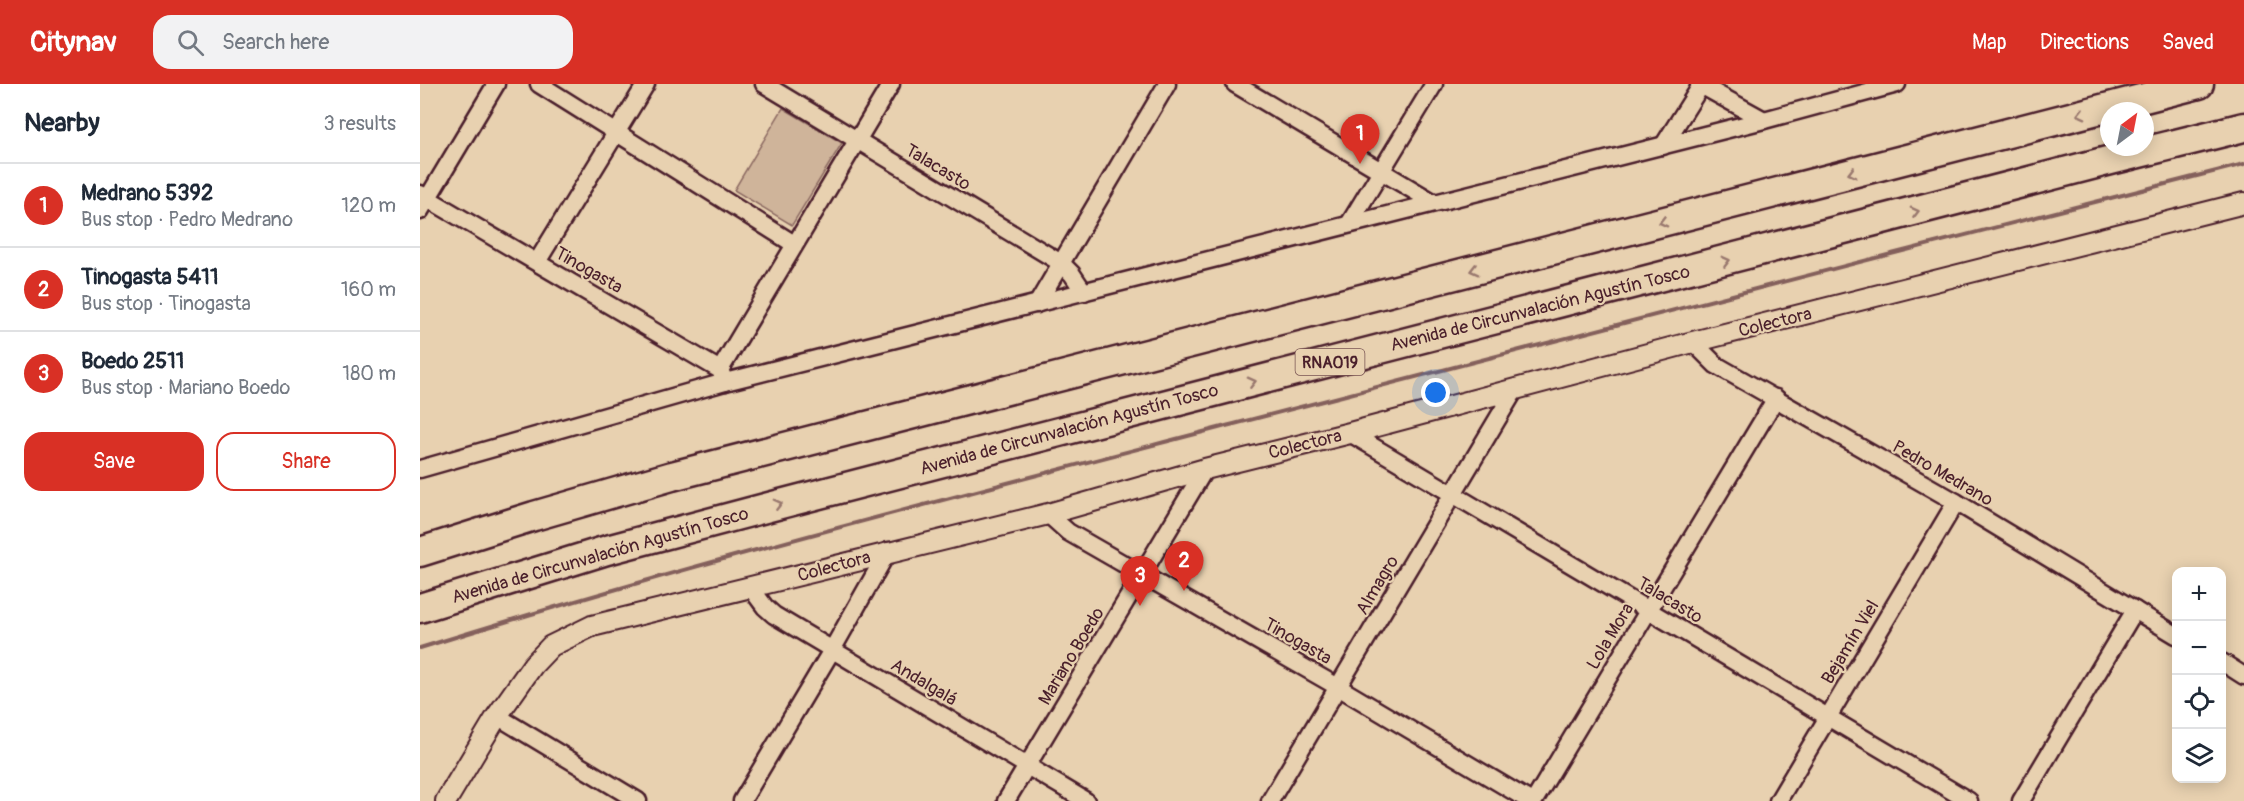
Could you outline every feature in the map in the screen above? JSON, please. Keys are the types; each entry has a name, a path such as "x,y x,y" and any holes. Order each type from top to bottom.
{"highway":[{"path":"420,552 585,500 672,476 2199,84"},
{"name":"Avenida de Circunvalación Agustín Tosco","path":"420,609 607,550 757,510 1750,255 2111,159 2244,127"}],"street":[{"name":"Tinogasta","path":"496,84 422,201 537,262 722,376"},
{"path":"539,84 794,244"},
{"path":"537,262 646,84"},
{"name":"Talacasto","path":"764,84 1061,263 1084,292"},
{"path":"722,376 794,244 891,84"},
{"path":"1037,304 1167,84"},
{"path":"1235,84 1433,202"},
{"path":"1349,224 1434,84"},
{"path":"1663,146 1701,84 1764,120"},
{"path":"420,469 722,376 1037,304 1433,202 1663,146 1897,84"},
{"name":"Colectora","path":"446,801 497,716 540,656 551,646 592,626 751,588 888,551 1048,514 1205,469 2244,202"},
{"name":"Pedro Medrano","path":"1693,342 1716,365 1956,502 2172,633"},
{"name":"Almagro","path":"1270,801 1516,388"},
{"name":"Lola Mora","path":"1532,801 1776,398"},
{"name":"Talacasto","path":"1350,433 1969,801"},
{"name":"Mariano Boedo","path":"1006,801 1205,469"},
{"name":"Bejamín Viel","path":"1778,801 1956,502"},
{"name":"Tinogasta","path":"1048,514 1068,532 1532,801"},
{"path":"742,801 888,551"},
{"name":"Andalgalá","path":"751,588 774,615 1086,801"},
{"path":"2021,801 2135,610"},
{"path":"2226,665 2244,676"},
{"path":"497,716 638,801"}],"shaded area":[{"path":"783,108 842,143 792,225 734,190"}],"waterway":[{"path":"420,648 724,559 927,504 2244,164"}],"place":[{"name":"Medrano 5392","path":"1360,164"},
{"name":"Tinogasta 5411","path":"1184,591"},
{"name":"Boedo 2511","path":"1140,606"}]}
